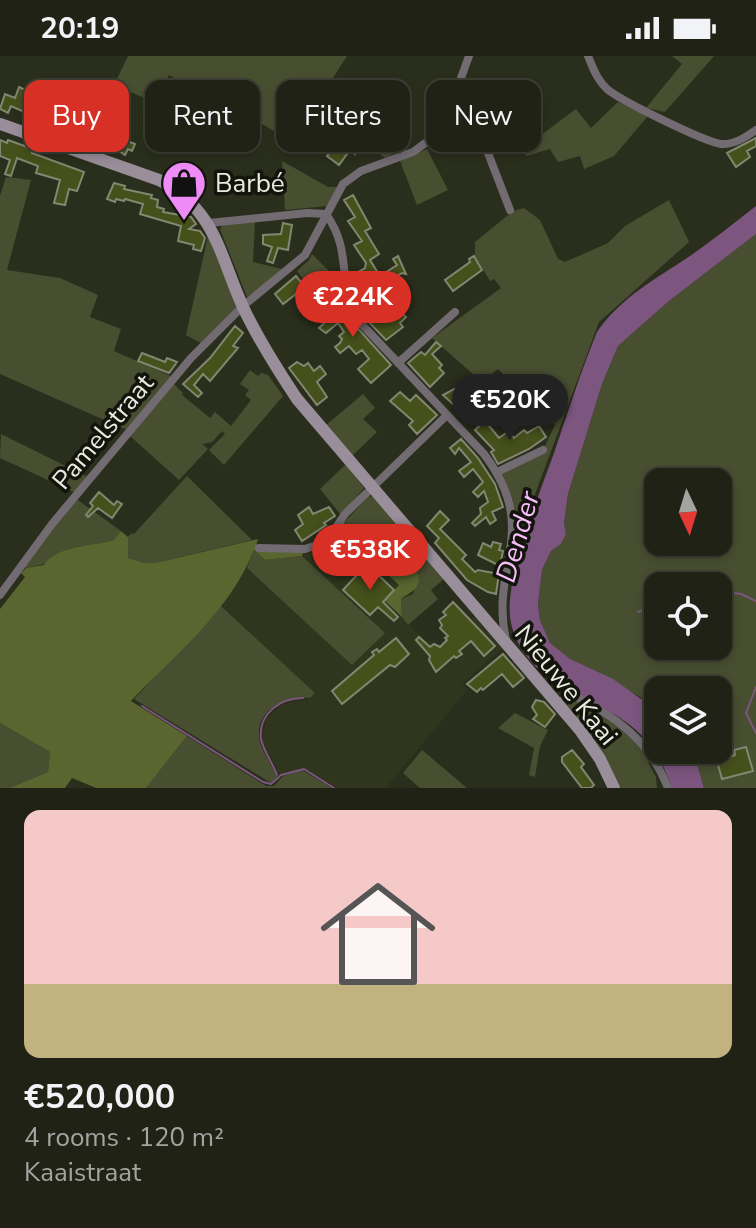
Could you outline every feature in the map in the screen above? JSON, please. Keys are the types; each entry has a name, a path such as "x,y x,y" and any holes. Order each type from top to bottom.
{"main road":[{"path":"0,124 159,180 185,196 209,223"},
{"name":"Nieuwe Kaai","path":"209,223 260,342 297,399 371,489 500,624 507,647 589,743 614,788"}],"street":[{"name":"Pamelstraat","path":"460,80 469,56"},
{"path":"588,56 600,82 618,97 710,140 722,144 733,143 756,130"},
{"name":"Pamelstraat","path":"0,595 38,541 191,358 245,305 305,255 343,184 426,144"},
{"path":"488,152 510,210"},
{"path":"209,223 307,213 326,214 341,240 353,315 497,472 510,505 513,527 500,624"},
{"path":"398,363 455,312"},
{"path":"259,548 305,549 323,543 345,514 447,415"},
{"path":"497,472 543,450"},
{"path":"557,704 572,695 630,729 655,761 668,788"}],"shaded area":[{"path":"128,56 347,56 332,80 276,80 276,132 260,123 260,80 178,80 169,75 166,80 145,80 145,98 129,91 129,80 116,80"},
{"path":"672,56 714,56 665,112 646,108 682,64"},
{"path":"618,102 648,116 614,156 584,169 580,156 558,162 550,149 541,152 541,135 576,109 591,128"},
{"path":"426,149 448,190 417,205 400,161"},
{"path":"377,152 398,152 385,158"},
{"path":"282,161 328,187 337,187 327,206 285,210"},
{"path":"6,177 31,180 7,270 60,278 98,295 90,317 121,329 114,351 173,377 127,430 0,374 0,196"},
{"path":"669,200 689,242 599,322 518,540 510,496 497,472 543,450 555,425 498,369 482,382 432,338 501,288 494,279 490,281 475,256 475,242 513,211 524,208 540,220 558,259 565,262 608,243 625,226"},
{"path":"756,206 756,234 669,301 618,346 602,384 568,494 564,523 566,534 561,544 551,551 542,570 538,604 540,620 550,643 570,659 613,679 644,701 644,738 625,721 538,669 515,636 510,600 525,535 597,332 628,299"},
{"path":"255,222 253,262 286,270 247,297 220,229 223,224"},
{"path":"209,231 237,307 201,343 186,335"},
{"path":"756,234 756,788 704,788 697,764 732,764 732,676 644,676 644,700 560,654 550,643 540,620 538,604 542,570 551,551 561,544 566,534 564,523 568,494 602,384 618,346 669,301"},
{"path":"312,254 333,275 313,292 297,271"},
{"path":"250,370 258,376 261,373 268,375 283,396 224,465 209,450 225,434 222,431 212,442 202,444 208,449 179,480 130,436 173,383 182,395 210,418 215,412 231,426 251,400 245,395 249,390 240,384"},
{"path":"363,394 375,408 363,419 377,432 351,457 325,426"},
{"path":"1,434 88,477 76,493 0,458"},
{"path":"346,464 364,488 341,515 320,489"},
{"path":"187,476 252,540 155,563 127,558 128,537"},
{"path":"373,496 444,579 431,590 438,599 408,625 402,617 401,599 413,594 419,576 400,557 398,540 391,533 365,527 365,542 373,550 372,560 339,528 368,497"},
{"path":"75,498 121,531 115,540 58,553 45,564 23,566"},
{"path":"339,528 399,585 384,600 423,639 440,646 476,614 504,647 462,684 467,690 386,788 338,788 304,768 280,775 262,739 267,718 285,703 308,700 315,693 221,606 247,568 353,664 384,633 302,556 304,551 313,551 332,539"},
{"path":"254,550 265,560 302,556 385,633 352,665 247,568"},
{"path":"221,606 315,693 310,698 282,703 266,714 261,722 260,742 277,777 271,783 134,699"},
{"path":"572,700 584,704 616,724 644,753 644,764 649,764 656,777 657,788 620,788 597,744 567,705"},
{"path":"515,713 548,730 540,746 535,777 529,775 534,748 498,728"},
{"path":"0,723 50,752 48,772 9,788 0,788"},
{"path":"187,736 266,786 274,786 283,776 302,770 332,788 146,788"},
{"path":"422,750 467,788 420,788 403,773"},
{"path":"697,764 704,788 672,788 662,765"}],"green space":[{"path":"365,527 391,533 398,540 400,557 419,575 416,588 401,599 402,617 384,600 399,585 372,560 373,550 363,535"},
{"path":"121,531 128,537 128,558 145,563 258,539 255,550 304,551 302,556 265,560 254,550 244,572 216,612 131,701 187,736 146,788 96,788 72,778 65,788 9,788 48,772 50,752 0,723 0,609 25,577 21,573 26,568 44,565 50,558 66,550 114,540"}],"building":[{"path":"19,87 24,89 24,112 11,106 8,113 0,109 5,94 15,98"},
{"path":"756,138 756,146 747,151 750,157 736,167 727,153"},
{"path":"0,140 7,143 8,140 24,146 24,152 32,152 84,172 77,191 69,189 65,205 54,203 60,180 36,173 38,166 17,158 11,176 5,174 10,160 0,156"},
{"path":"330,152 349,152 339,165 327,156"},
{"path":"114,183 125,186 124,189 152,195 151,198 158,200 157,207 164,209 163,212 191,217 196,224 189,229 200,231 205,238 201,251 193,249 194,245 178,241 181,226 140,214 143,204 125,199 116,199 115,202 107,199"},
{"path":"353,195 371,228 365,231 379,254 370,260 380,276 397,265 393,259 398,256 406,274 402,273 370,293 379,306 373,309 384,321 398,310 406,317 400,323 403,327 386,340 361,314 356,300 368,292 360,279 356,281 353,275 365,268 366,263 354,245 362,241 348,221 355,217 344,200"},
{"path":"283,223 292,225 288,250 278,248 273,263 267,261 272,247 263,244 263,235 281,234"},
{"path":"474,256 482,270 453,291 445,280"},
{"path":"296,276 305,287 283,304 275,294"},
{"path":"331,286 337,296 333,301 391,365 371,383 358,369 369,359 362,350 356,354 349,346 340,353 335,347 344,332 338,323 326,333 319,328 331,317 321,306 328,300 322,293"},
{"path":"235,326 243,333 233,346 238,348 210,381 203,374 194,385 202,393 198,397 183,384 210,358"},
{"path":"436,342 441,346 432,354 442,365 439,368 444,373 430,387 408,363 421,352 425,355"},
{"path":"142,353 165,362 167,358 177,362 169,373 138,361"},
{"path":"297,362 304,366 308,363 314,371 320,366 326,374 317,382 327,397 317,405 289,368"},
{"path":"454,389 472,410 469,419 443,395"},
{"path":"400,392 410,401 416,395 437,415 417,434 409,425 413,421 390,401"},
{"path":"485,421 499,438 509,431 514,438 524,430 527,433 539,426 546,437 498,464 491,452 494,450 475,430"},
{"path":"461,439 495,484 503,507 492,512 496,520 490,524 486,517 475,526 472,523 481,514 480,508 488,502 484,491 478,497 473,492 483,482 473,469 464,477 459,471 471,462 459,448 455,454 450,448"},
{"path":"99,492 114,505 117,501 122,504 112,518 98,508 88,517 86,515 93,506 90,503"},
{"path":"309,507 313,514 329,507 335,516 302,541 295,530 303,524 298,515"},
{"path":"440,511 449,520 440,529 466,555 462,559 475,572 499,574 496,594 467,580 435,543 439,538 427,526"},
{"path":"493,542 501,544 500,566 478,555 483,543 491,547"},
{"path":"367,564 394,590 383,602 398,617 394,621 378,607 370,615 343,590"},
{"path":"453,602 495,646 484,656 471,641 459,651 462,654 456,658 454,656 436,672 430,656 416,640 419,637 430,647 434,644 440,647 447,640 445,638 448,636 440,628 439,620 446,615 443,612"},
{"path":"396,638 409,654 395,667 390,665 342,704 332,691 374,655 372,652 377,649 379,652"},
{"path":"503,654 524,678 513,687 502,674 477,692 467,684"},
{"path":"536,700 544,702 555,714 545,727 533,719 537,715 532,707"},
{"path":"746,747 753,771 722,779 718,764 732,764 734,750"},
{"path":"572,750 584,764 581,767 594,785 591,788 582,788 562,762 562,757"}],"waterway":[{"path":"732,593 756,601"},
{"path":"638,612 644,610"},
{"path":"756,687 746,713 756,733"},
{"path":"277,775 262,743 263,722 279,704 303,698"},
{"path":"142,706 263,782 271,784 281,775 304,769 334,788"}],"place":[{"name":"Barbé","path":"184,222"}],"water label":[{"name":"Dender","path":"518,537"}]}
